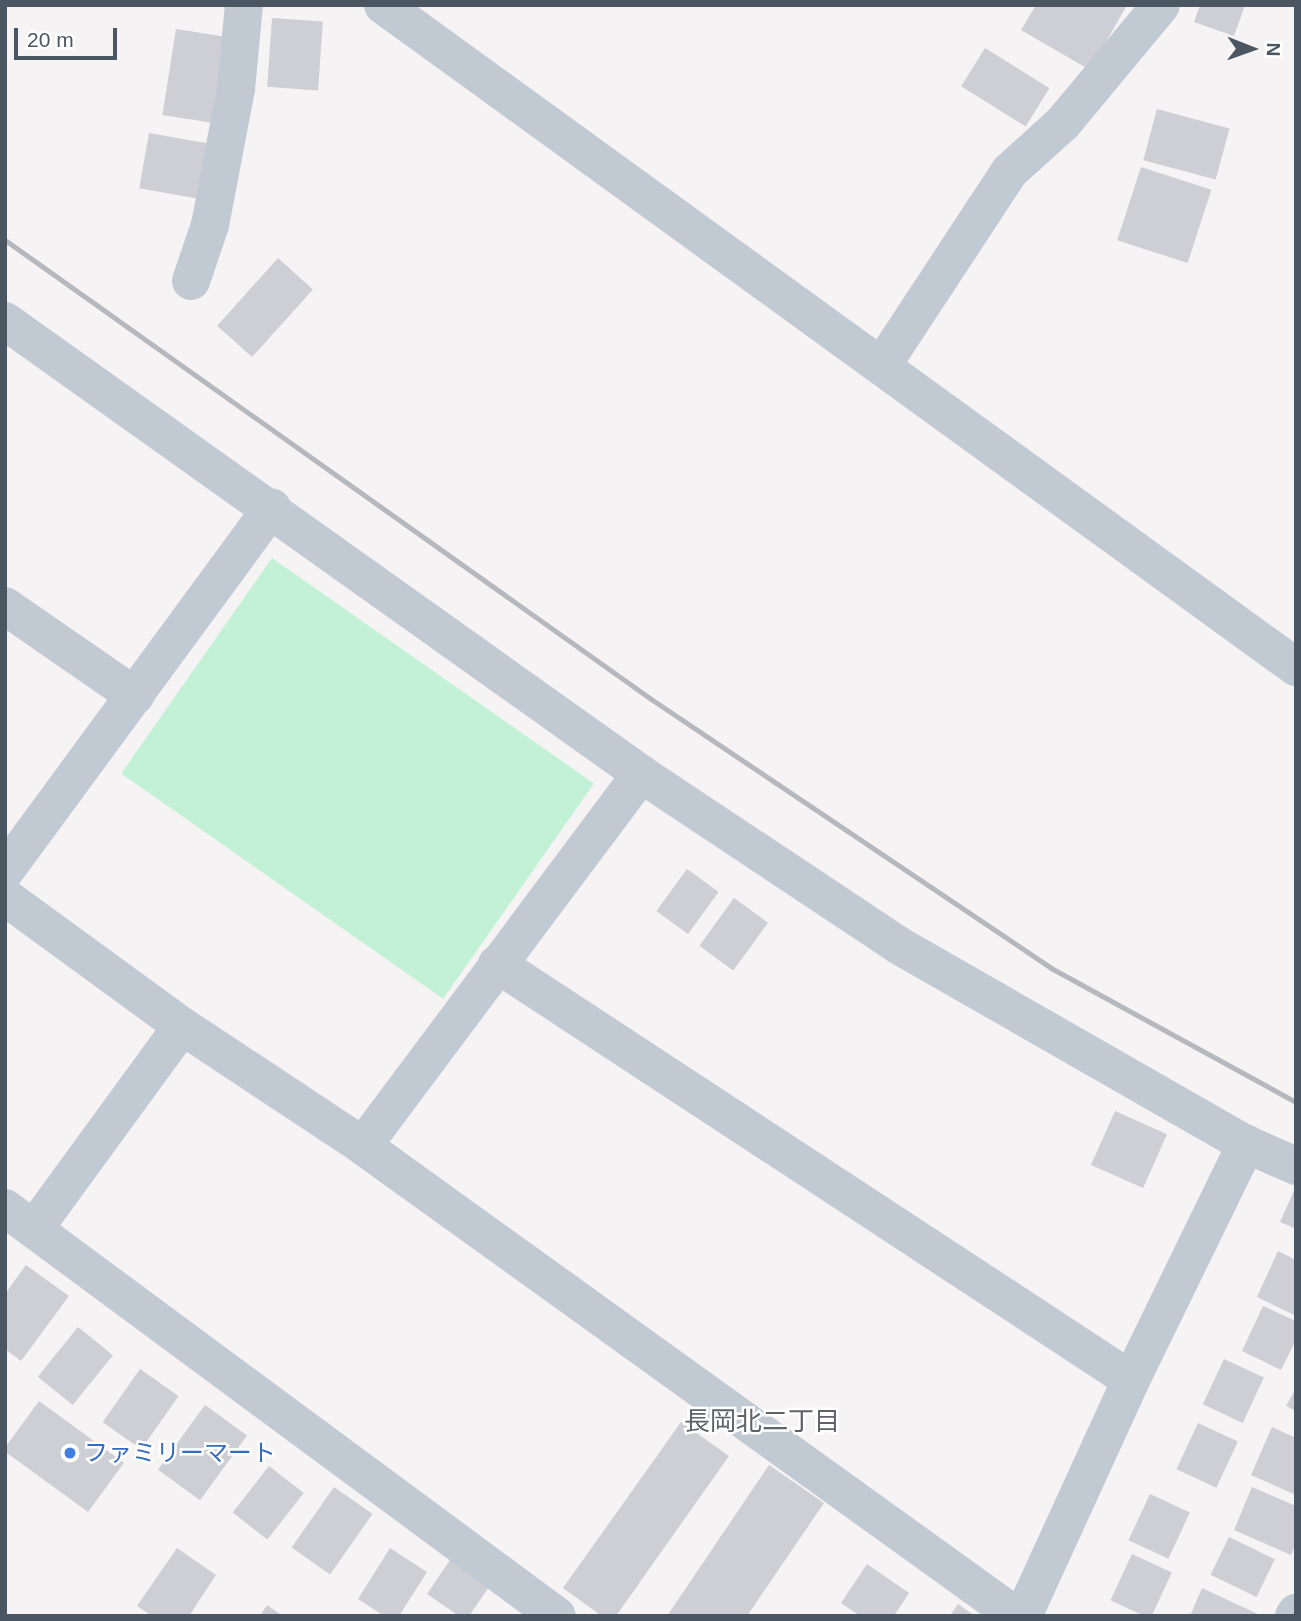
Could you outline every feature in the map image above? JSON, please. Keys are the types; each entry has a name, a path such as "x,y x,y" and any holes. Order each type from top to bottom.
{"street":[{"path":"383,5 883,363 1296,667"},
{"path":"883,363 1010,171 1062,123 1161,5"},
{"path":"191,282 210,225 236,89 238,7"},
{"path":"5,321 272,508 641,774 898,945 1247,1144 1296,1166"},
{"path":"5,872 272,508"},
{"path":"5,606 135,696"},
{"path":"363,1146 641,774"},
{"path":"5,897 182,1026 363,1146 1016,1616"},
{"path":"497,964 1130,1380"},
{"path":"182,1026 20,1219 510,1602 557,1616"},
{"path":"1023,1616 1130,1380 1247,1144"}],"green space":[{"path":"272,558 594,783 443,999 121,773"}],"building":[{"path":"1036,5 1127,5 1090,70 1021,30"},
{"path":"1200,5 1245,5 1234,36 1194,22"},
{"path":"272,18 323,22 318,90 267,87"},
{"path":"176,29 230,38 217,124 162,115"},
{"path":"985,48 1049,88 1026,126 961,86"},
{"path":"1157,109 1229,128 1216,180 1143,160"},
{"path":"149,133 210,144 200,199 139,188"},
{"path":"1141,167 1211,190 1188,263 1117,240"},
{"path":"278,258 313,289 252,357 217,326"},
{"path":"687,869 719,892 688,934 656,911"},
{"path":"734,898 768,923 733,970 699,946"},
{"path":"1115,1111 1167,1134 1143,1188 1091,1165"},
{"path":"1296,1186 1296,1229 1280,1222"},
{"path":"1278,1251 1296,1260 1296,1316 1257,1297"},
{"path":"26,1265 69,1296 21,1361 5,1349 5,1294"},
{"path":"1263,1306 1296,1321 1296,1340 1281,1370 1242,1351"},
{"path":"78,1327 113,1355 73,1405 38,1377"},
{"path":"1224,1359 1264,1378 1243,1423 1203,1404"},
{"path":"140,1369 179,1396 141,1449 103,1422"},
{"path":"1296,1388 1296,1411 1286,1406"},
{"path":"39,1401 124,1463 88,1512 5,1452 5,1448"},
{"path":"205,1405 247,1436 200,1500 158,1470"},
{"path":"681,1422 729,1456 616,1616 602,1616 563,1588"},
{"path":"1198,1423 1238,1442 1216,1488 1176,1469"},
{"path":"1272,1427 1296,1438 1296,1495 1251,1475"},
{"path":"769,1465 824,1503 747,1616 667,1616"},
{"path":"269,1466 304,1493 267,1540 233,1512"},
{"path":"334,1487 373,1514 330,1575 292,1548"},
{"path":"1252,1487 1296,1506 1296,1543 1291,1555 1234,1530"},
{"path":"1150,1494 1190,1513 1168,1559 1128,1540"},
{"path":"1229,1537 1275,1559 1256,1597 1211,1575"},
{"path":"177,1548 216,1575 189,1616 152,1616 137,1606"},
{"path":"390,1548 427,1572 399,1616 384,1616 358,1599"},
{"path":"1132,1554 1172,1573 1152,1616 1144,1616 1110,1600"},
{"path":"452,1557 491,1584 469,1616 459,1616 427,1594"},
{"path":"867,1564 909,1593 894,1616 860,1616 841,1603"},
{"path":"1202,1588 1262,1616 1190,1616"},
{"path":"958,1604 975,1616 950,1616"},
{"path":"267,1605 283,1616 260,1616"}],"railway":[{"path":"5,240 651,699 1051,968 1296,1102"}],"place":[{"name":"ファミリーマート","path":"70,1453"}],"district":[{"name":"長岡北二丁目","path":"762,1422"}]}
